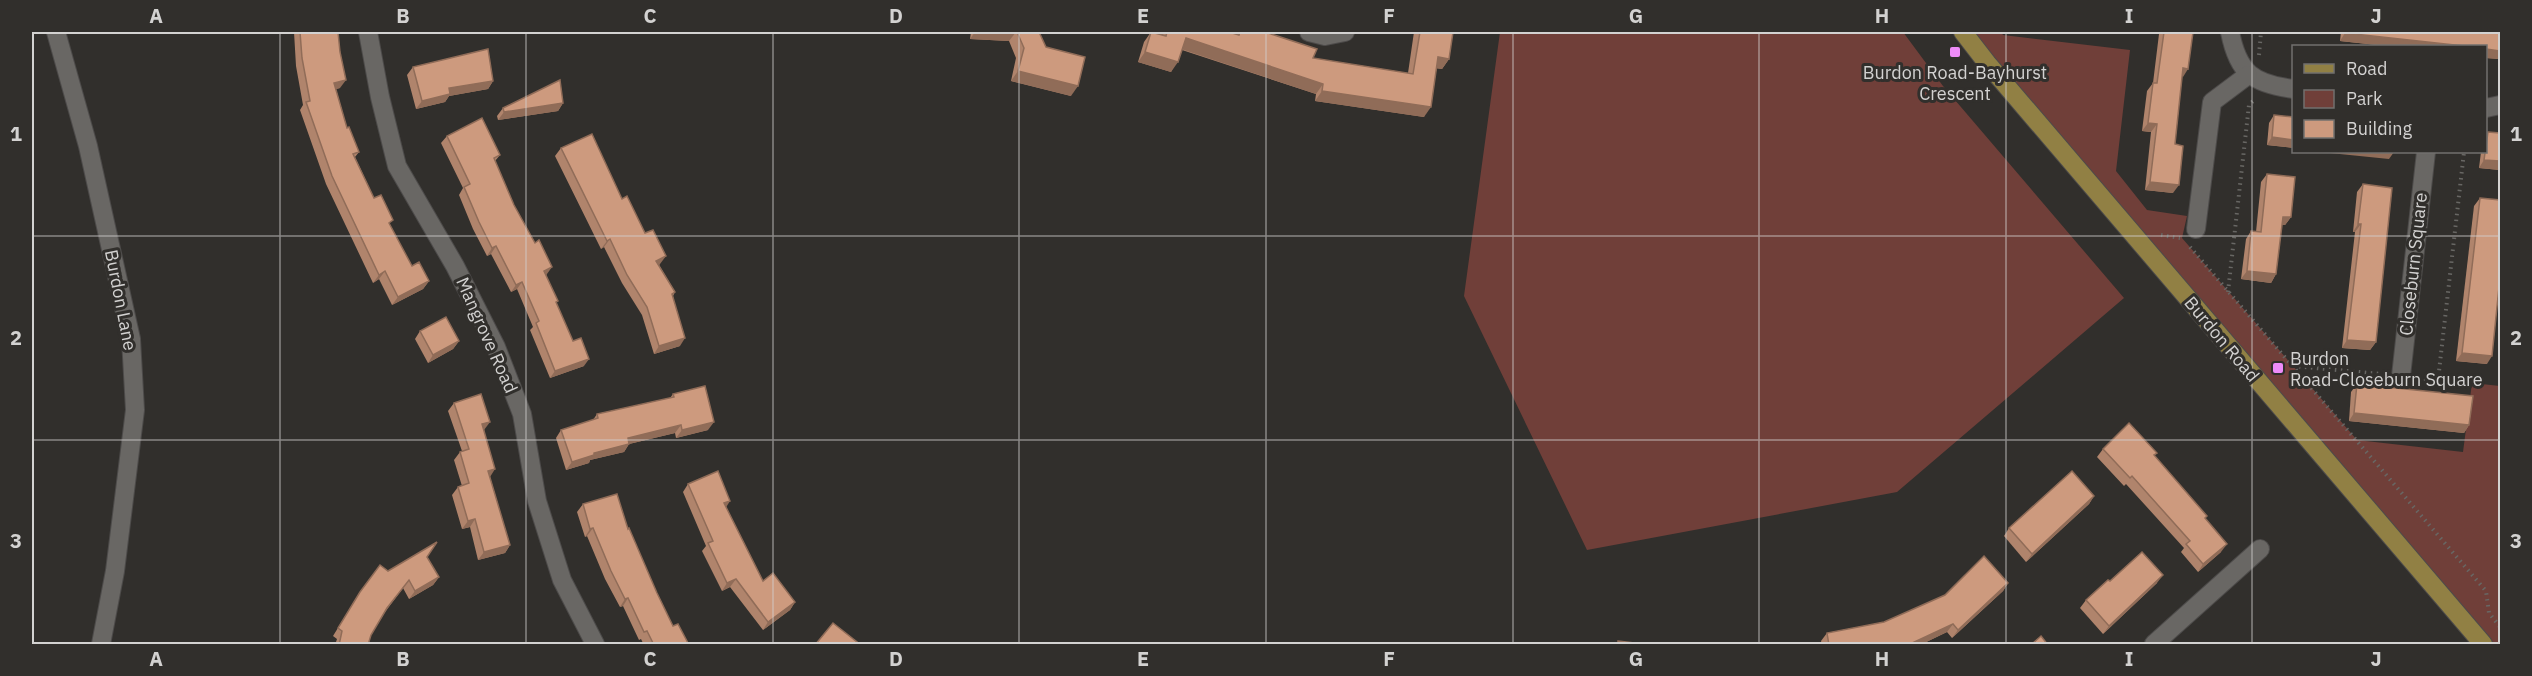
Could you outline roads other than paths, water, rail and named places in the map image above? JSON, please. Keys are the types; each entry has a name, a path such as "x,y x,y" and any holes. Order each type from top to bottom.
{"main road":[{"name":"Burdon Road","path":"1963,32 2483,645"}],"street":[{"name":"Burdon Lane","path":"56,32 88,146 131,339 135,410 115,571 100,645"},
{"name":"Mangrove Road","path":"368,32 380,97 397,166 455,266 499,353 522,414 537,501 562,580 595,645"},
{"path":"1309,32 1325,36 1345,32"},
{"path":"2230,32 2233,47 2248,75 2268,86 2292,89"},
{"path":"2196,229 2212,102 2248,75"},
{"name":"Closeburn Square","path":"2401,376 2426,153"},
{"path":"2154,645 2260,549"}],"place":[{"name":"Burdon Road-Bayhurst Crescent","path":"1955,52"},
{"name":"Burdon Road-Closeburn Square","path":"2278,368"}]}
